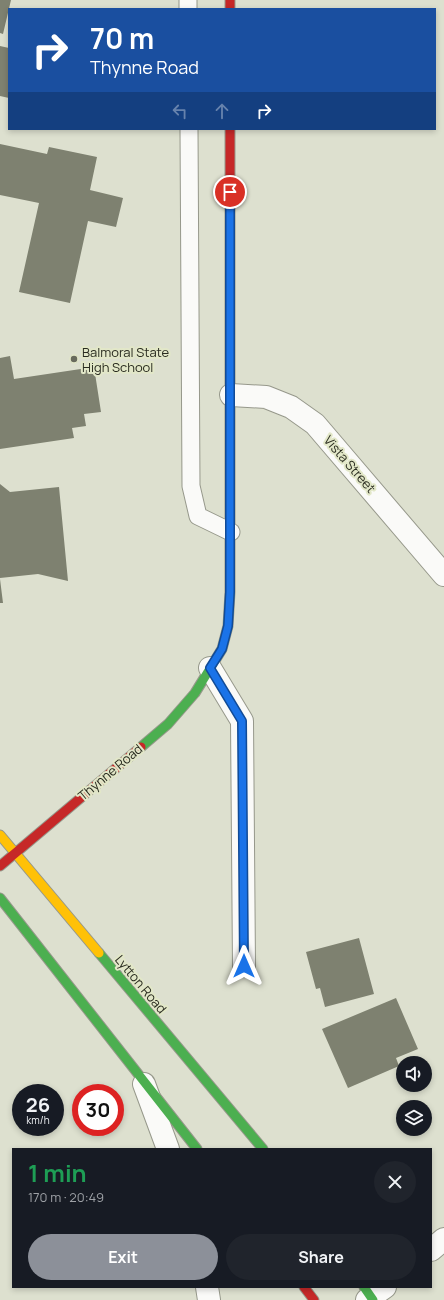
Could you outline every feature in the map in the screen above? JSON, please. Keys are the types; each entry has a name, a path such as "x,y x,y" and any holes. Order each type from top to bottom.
{"main road":[{"name":"Thynne Road","path":"0,866 168,724 195,693 222,649 228,626 230,532 230,130"},
{"name":"Lytton Road","path":"0,835 16,852 262,1148"},
{"path":"0,898 142,1080 197,1148"},
{"path":"305,1288 314,1300"}],"street":[{"name":"Vista Street","path":"231,395 266,396 291,407 315,424 444,575"},
{"path":"210,668 242,721 244,966"},
{"path":"142,1080 168,1148"},
{"path":"432,1249 444,1239"},
{"path":"207,1288 209,1300"}],"lane":[{"path":"189,130 191,486 198,516 230,532"}],"building":[{"path":"0,0 11,0 3,34 0,33"},
{"path":"0,46 8,48 8,98 0,96"},
{"path":"0,144 47,154 49,147 97,157 90,190 123,198 116,227 88,221 70,303 19,292 39,203 0,195"},
{"path":"10,356 14,379 94,367 101,412 84,414 86,426 72,428 74,438 0,449 0,358"},
{"path":"0,484 10,492 59,487 68,581 38,574 0,578"},
{"path":"0,579 3,603 0,603"},
{"path":"359,938 374,994 325,1007 320,988 316,989 306,952"},
{"path":"396,998 418,1049 401,1056 396,1056 396,1067 348,1088 322,1029"}],"traffic: fast":[{"path":"141,747 168,724 195,693 222,649 228,626 230,592 230,397"},
{"path":"0,898 196,1148"},
{"path":"99,953 262,1148"},
{"path":"365,1288 373,1300"}],"traffic: slow":[{"path":"0,835 99,953"}],"traffic: jam":[{"path":"230,0 230,8"},
{"path":"230,130 230,397"},
{"path":"0,866 141,747"},
{"path":"305,1288 314,1300"}],"place":[{"name":"Balmoral State High School","path":"74,359"}],"route":[{"path":"230,192 230,592 228,626 222,649 210,668 242,721 244,966"}]}
